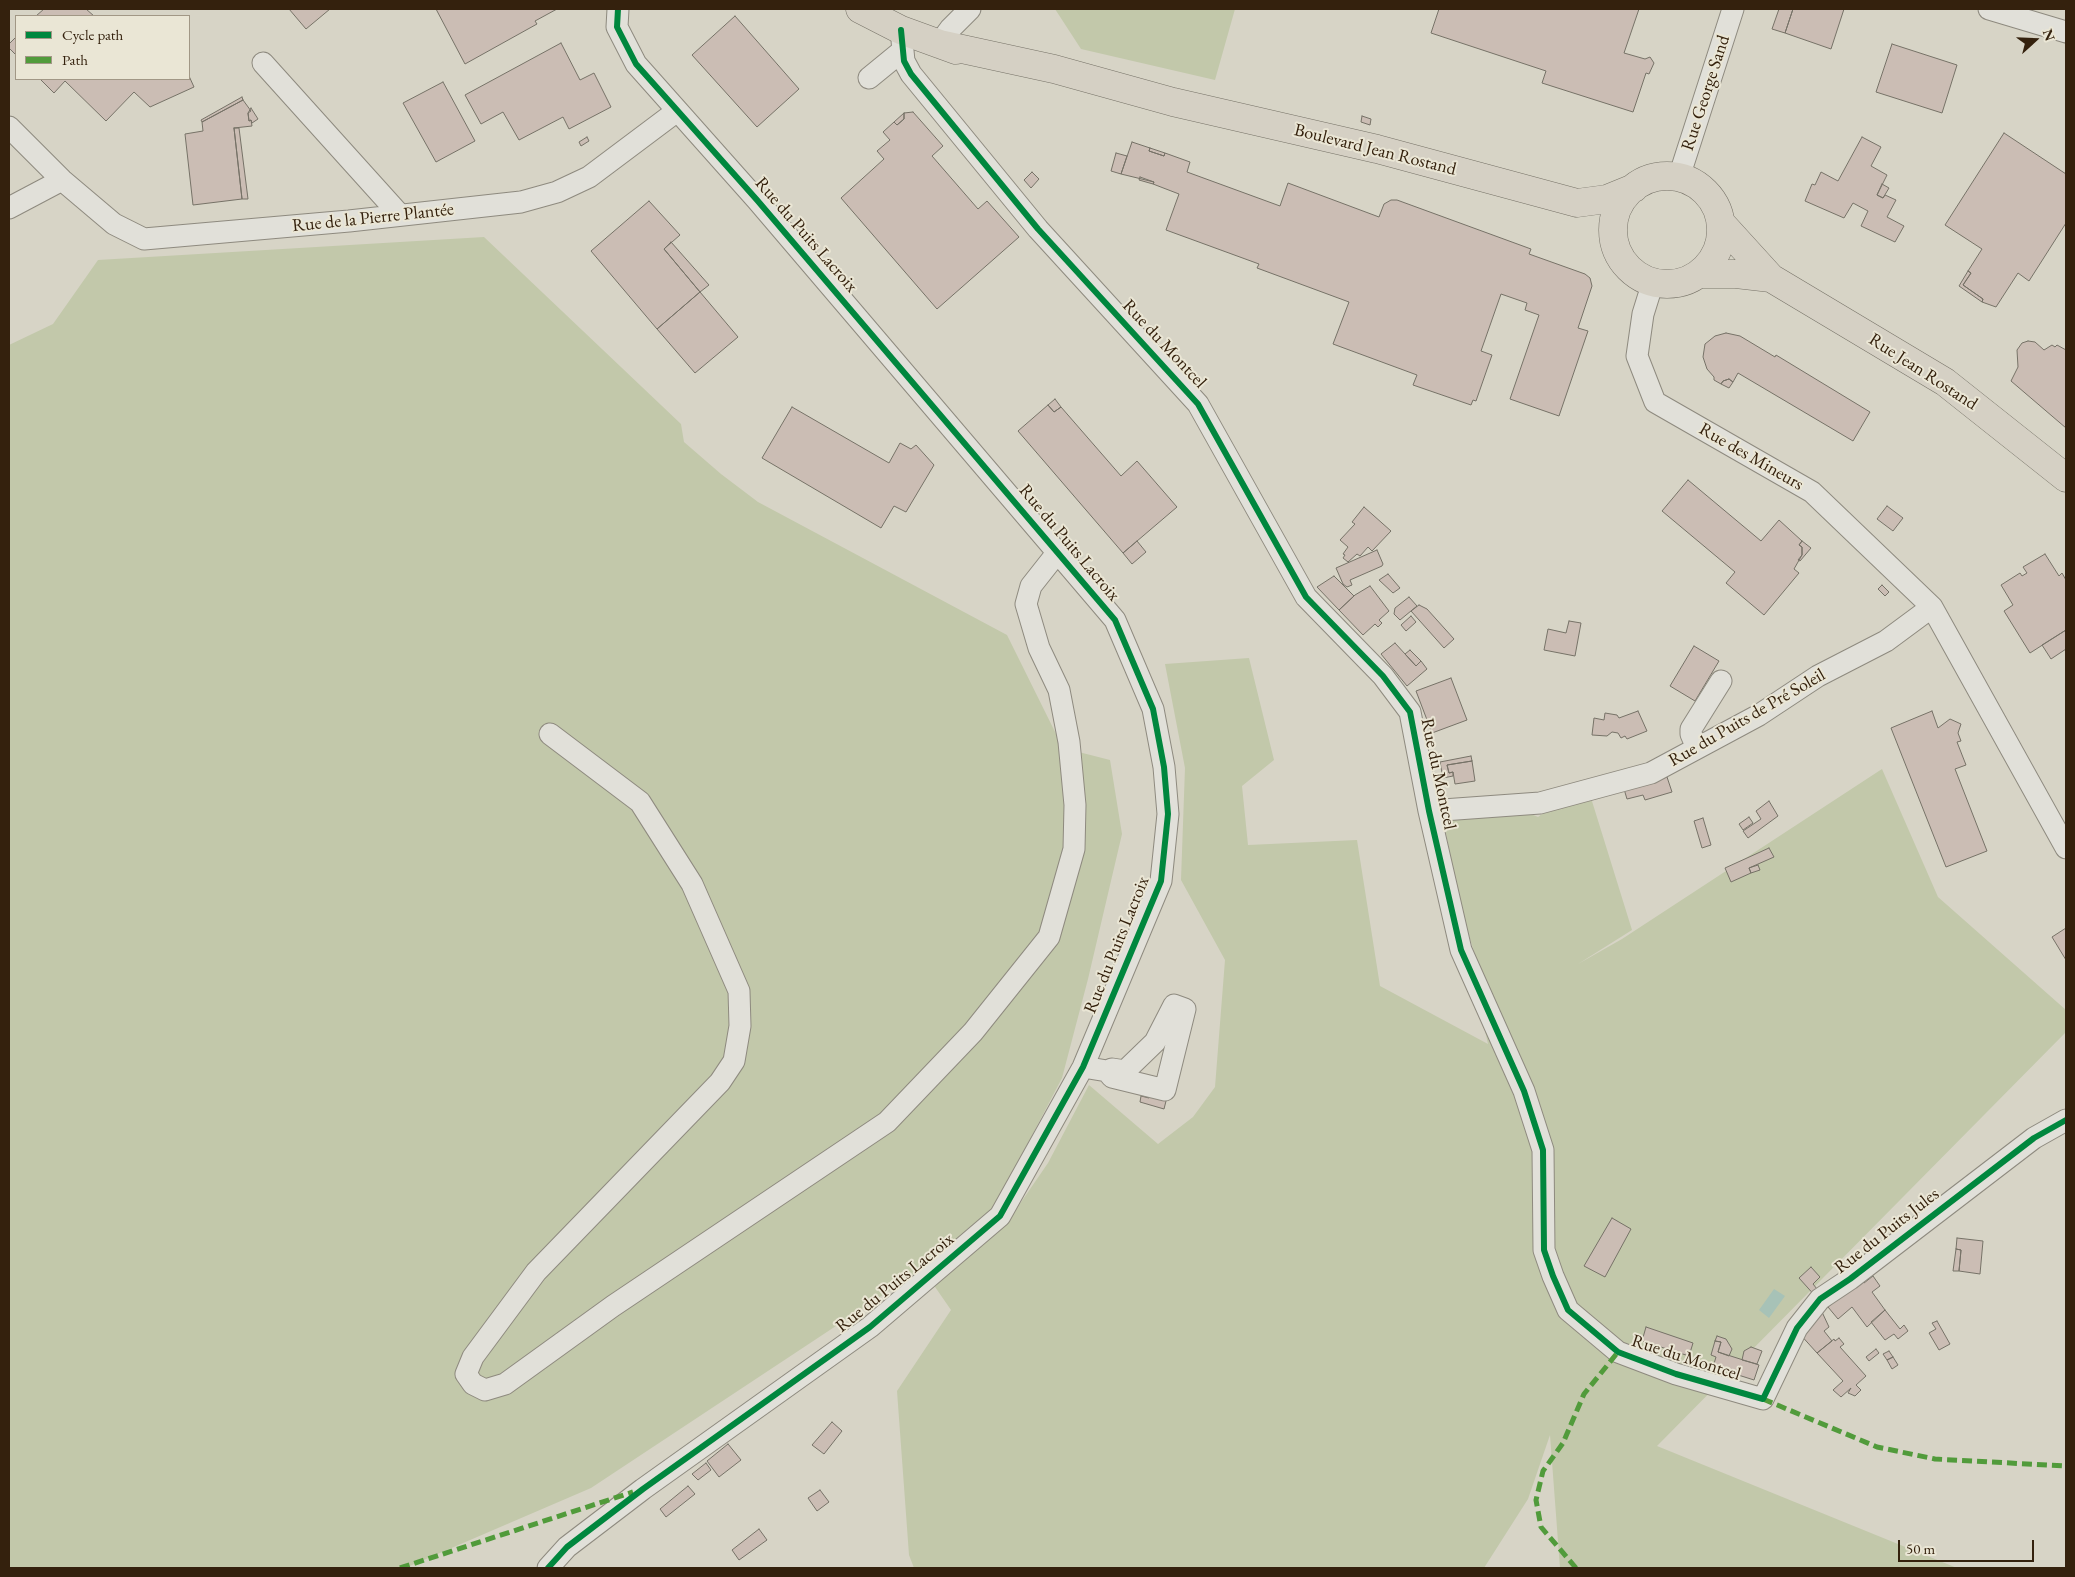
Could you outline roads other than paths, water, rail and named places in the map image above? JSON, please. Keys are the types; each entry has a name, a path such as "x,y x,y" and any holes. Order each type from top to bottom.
{"main road":[{"name":"Boulevard Jean Rostand","path":"860,9 901,41 939,44 1063,71 1172,102 1377,149 1576,203"},
{"path":"1576,203 1606,199 1634,188 1647,180 1663,176 1679,177 1694,183 1707,193 1716,207 1721,223 1721,237 1717,252 1699,274 1685,281 1669,284 1654,282 1639,276 1627,266 1618,252 1614,237 1614,223 1617,210 1624,198 1634,188"},
{"path":"1576,203 1614,237"},
{"path":"1721,223 1771,278"},
{"path":"1699,274 1736,274 1771,278"},
{"name":"Rue Jean Rostand","path":"1771,278 1945,382 2066,478"}],"street":[{"name":"Rue du Puits Lacroix","path":"548,1568 567,1547 643,1489 870,1327 1000,1216 1083,1067 1161,881 1168,814 1164,767 1153,709 1115,620 757,200 636,64 617,27 618,9"},
{"path":"939,44 950,29 970,9"},
{"name":"Rue George Sand","path":"1679,177 1733,9"},
{"path":"1989,9 2044,17 2066,32"},
{"path":"869,78 901,41"},
{"name":"Rue du Montcel","path":"901,41 904,61 911,74 1038,229 1198,404 1306,597 1383,676 1410,712 1429,811 1461,950 1524,1091 1543,1150 1544,1250 1568,1310 1618,1352 1676,1374 1762,1399"},
{"path":"263,63 400,215"},
{"name":"Rue de la Pierre Plantée","path":"9,127 62,180 114,224 144,239 521,202 557,192 589,177 677,111"},
{"path":"9,208 62,180"},
{"name":"Rue des Mineurs","path":"1654,282 1644,314 1637,356 1655,402 1812,492 1932,607 2066,848"},
{"path":"550,734 640,802 692,884 739,991 740,1026 734,1061 720,1082 536,1272 473,1357 466,1374 473,1384 485,1390 505,1384 613,1306 888,1122 973,1032 1049,937 1074,849 1074,805 1069,742 1059,690 1039,648 1026,604 1031,586 1057,553"},
{"name":"Rue du Puits de Pré Soleil","path":"1429,811 1540,803 1650,773 1759,715 1818,676 1886,641 1932,607"},
{"path":"1697,748 1691,734 1691,729 1721,680"},
{"path":"1083,1067 1107,1071"},
{"name":"Rue du Puits Jules","path":"1762,1399 1797,1328 1820,1300 2034,1138 2066,1120"}]}
